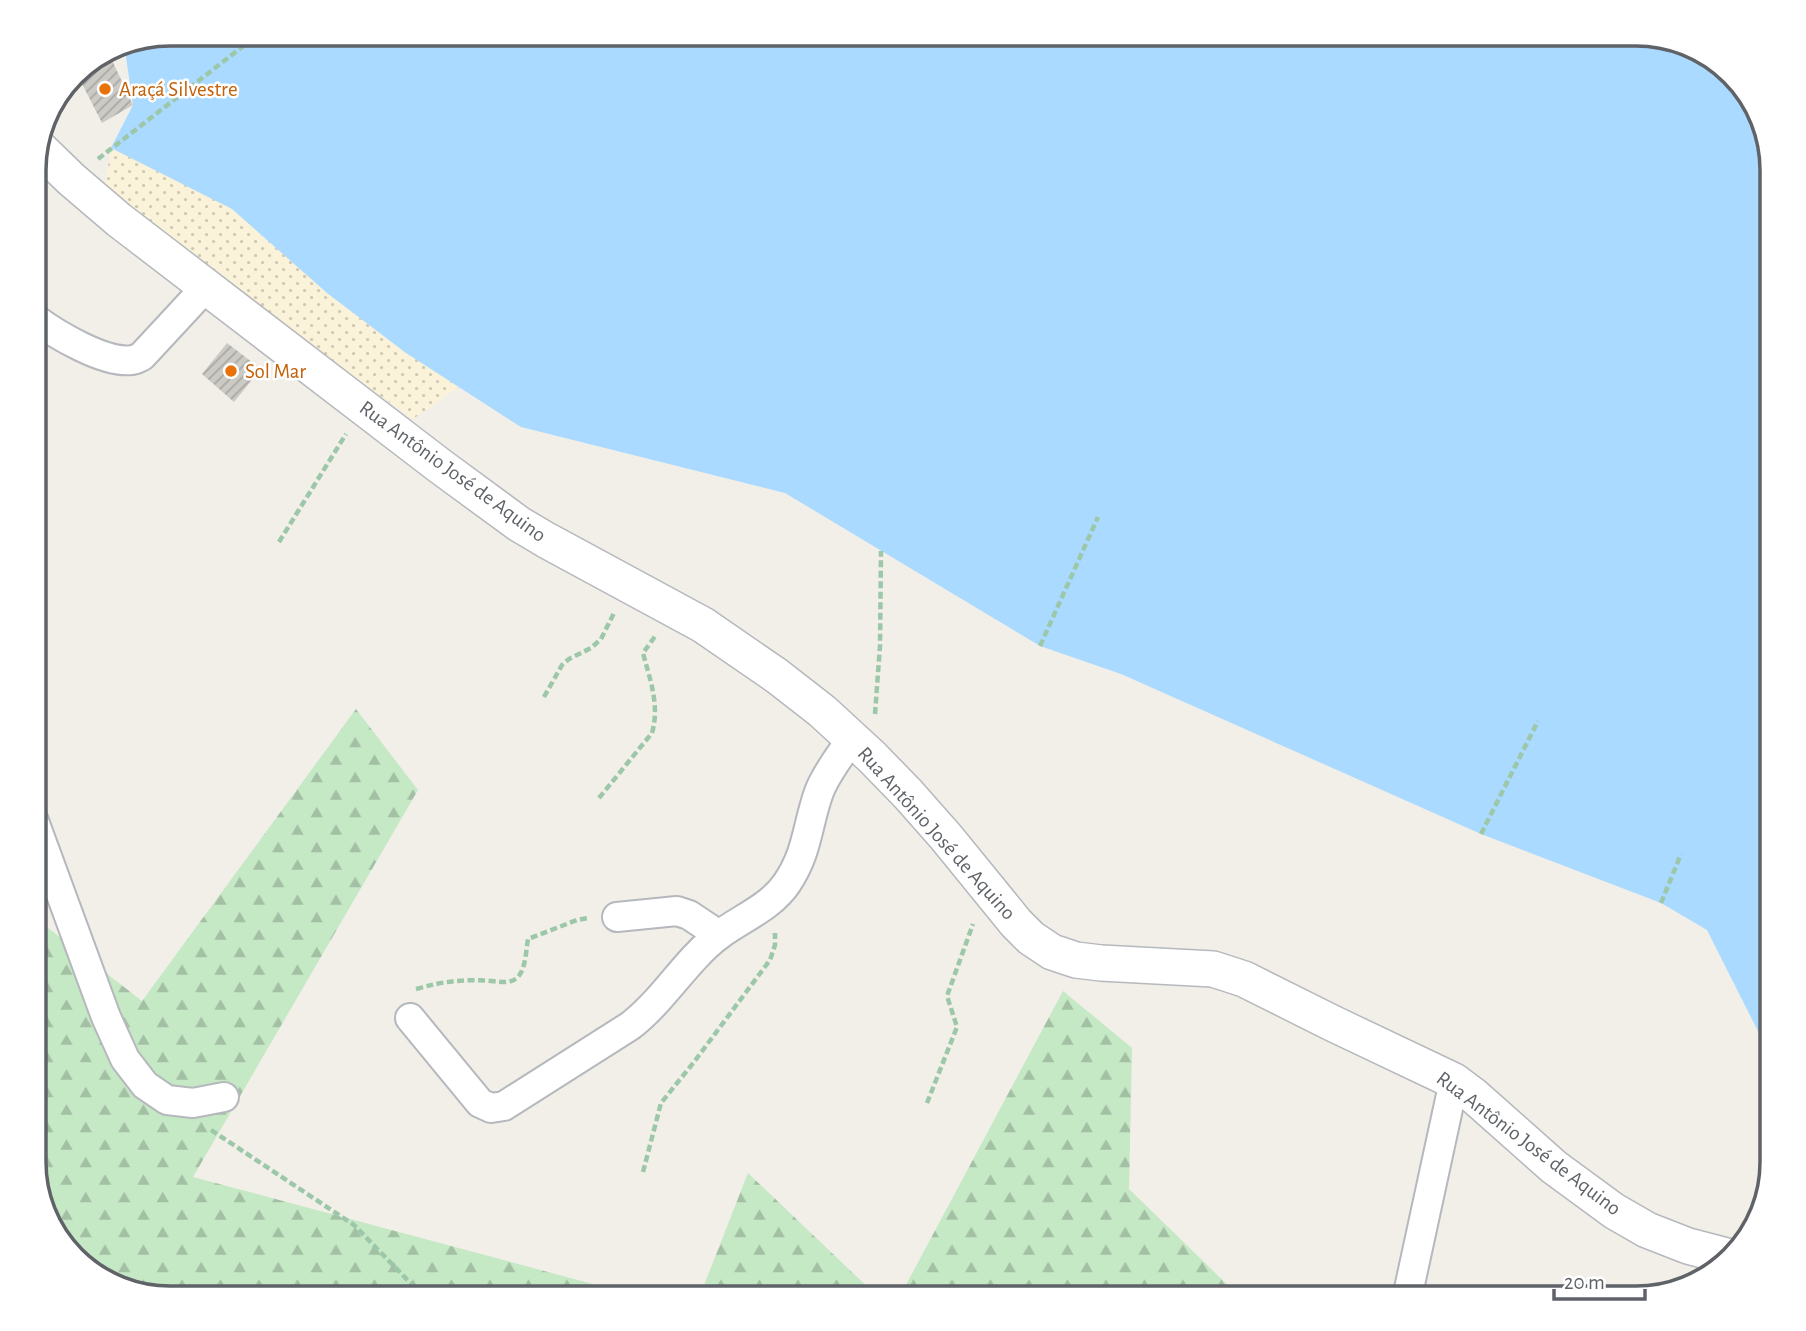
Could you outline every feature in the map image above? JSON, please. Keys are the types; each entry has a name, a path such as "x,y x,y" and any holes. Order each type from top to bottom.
{"street":[{"name":"Rua Antônio José de Aquino","path":"47,155 119,219 206,287 519,524 674,608 733,644 822,711 916,802 1016,923 1031,938 1052,952 1076,960 1101,963 1213,969 1244,979 1454,1081 1554,1167 1614,1211 1647,1230 1688,1246 1719,1253"},
{"path":"46,326 74,343 101,355 133,360 142,356 206,287"},
{"path":"410,1018 480,1103 491,1108 504,1106 646,1014 696,955 719,935 772,900 786,884 798,863 819,791 830,771 862,747"},
{"path":"46,854 106,1017 125,1059 145,1085 167,1100 193,1103 224,1097"},
{"path":"617,918 677,911 689,915 719,935"},
{"path":"1410,1286 1454,1081"}],"path":[{"path":"71,179 243,46"},
{"path":"279,542 363,407"},
{"path":"1040,646 1098,517"},
{"path":"862,747 880,646 881,551"},
{"path":"544,697 562,665 601,639 628,584"},
{"path":"599,798 652,733 656,720 656,704 643,653 674,608"},
{"path":"1481,834 1538,721"},
{"path":"1661,903 1681,854"},
{"path":"927,1103 957,1027 947,996 987,887"},
{"path":"643,1172 661,1102 771,960 775,945 772,900"},
{"path":"410,1018 394,995 458,980 508,982 517,978 523,970 528,940 577,920 617,918"},
{"path":"167,1100 354,1224 413,1286"}],"green space":[{"path":"356,709 418,790 193,1177 600,1286 170,1286 130,1279 107,1269 88,1255 66,1230 55,1209 48,1186 46,926 142,1001"},
{"path":"1063,991 1132,1048 1129,1189 1229,1286 905,1286"},
{"path":"748,1173 866,1286 704,1286"}],"sand":[{"path":"111,148 232,209 327,293 406,353 459,387 413,419 241,297 104,192"}],"water":[{"path":"161,46 1636,46 1661,48 1698,62 1712,71 1735,94 1751,122 1759,153 1760,1035 1707,930 1661,903 1481,834 1121,674 1040,646 785,493 521,427 406,353 327,293 232,209 111,148 133,105 126,54"}],"building":[{"name":"Araçá Silvestre","path":"112,60 133,105 102,123 81,83"},
{"name":"Sol Mar","path":"227,343 261,369 234,402 202,374"}],"place":[{"name":"Araçá Silvestre","path":"105,89"},
{"name":"Sol Mar","path":"231,371"}]}
